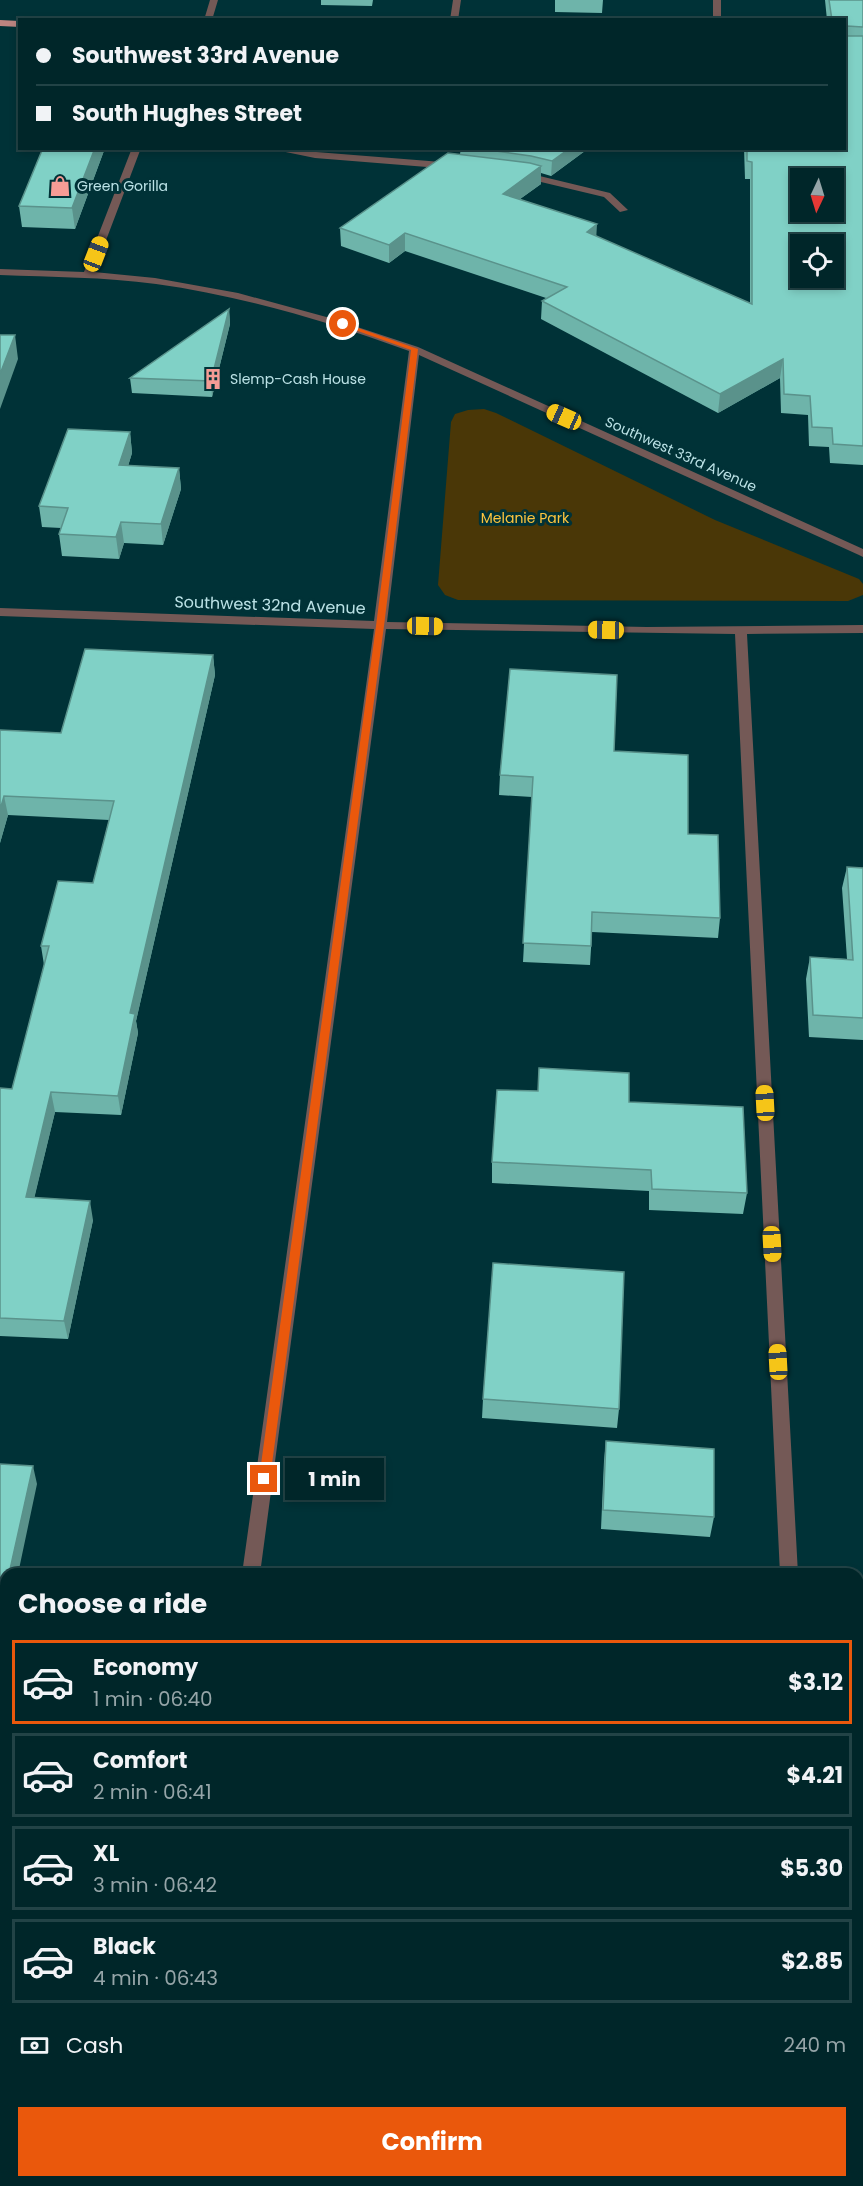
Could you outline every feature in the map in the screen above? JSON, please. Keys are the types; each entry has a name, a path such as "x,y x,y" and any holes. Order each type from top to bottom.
{"main road":[{"path":"0,23 18,24"}],"street":[{"path":"209,18 214,0"},
{"path":"454,18 457,0"},
{"path":"717,0 717,18"},
{"path":"88,275 136,150"},
{"path":"279,150 332,158 462,167"},
{"path":"508,173 530,176 607,195 623,210"},
{"name":"Southwest 33rd Avenue","path":"0,272 88,275 175,284 261,301 343,324 414,349 863,553"},
{"path":"252,1568 380,626 414,349"},
{"name":"Southwest 32nd Avenue","path":"0,612 380,626 741,632 863,629"},
{"path":"741,632 789,1568"}],"green space":[{"name":"Melanie Park","path":"484,409 715,520 859,579 863,584 863,595 848,601 458,600 445,595 438,585 451,422 455,414"}],"building":[{"path":"829,0 863,0 863,27 846,27 846,18 832,18"},
{"path":"846,36 863,36 863,446 833,444 832,428 812,427 810,396 784,394 783,359 720,394 542,301 567,287 405,233 389,245 340,228 448,153 530,163 541,166 503,194 597,224 587,232 752,304 752,162 747,161 747,150 846,150"},
{"path":"42,150 94,150 72,208 19,206"},
{"path":"489,150 567,150 552,161"},
{"path":"229,309 211,381 130,378"},
{"path":"0,335 15,335 0,374"},
{"path":"68,429 130,432 119,465 179,468 161,524 121,522 116,537 59,534 68,508 39,506"},
{"path":"85,649 213,655 130,1013 135,1014 118,1096 51,1092 26,1197 90,1201 64,1321 0,1318 0,1088 12,1089 49,946 41,946 58,881 93,883 114,801 4,796 0,810 0,730 61,733"},
{"path":"510,669 617,675 614,751 688,755 688,834 718,835 720,918 592,912 591,946 523,943 533,777 500,775"},
{"path":"847,867 863,868 863,1018 813,1015 810,957 853,960"},
{"path":"539,1068 629,1073 629,1102 743,1107 747,1193 652,1189 651,1170 492,1162 497,1090 538,1091"},
{"path":"493,1263 624,1272 619,1409 483,1399"},
{"path":"606,1441 714,1449 714,1517 603,1510"},
{"path":"0,1464 33,1466 10,1568 0,1568"}],"place":[{"name":"Green Gorilla","path":"60,186"},
{"name":"Slemp-Cash House","path":"213,379"}],"route":[{"path":"264,1479 380,626 414,349 343,324"}]}
